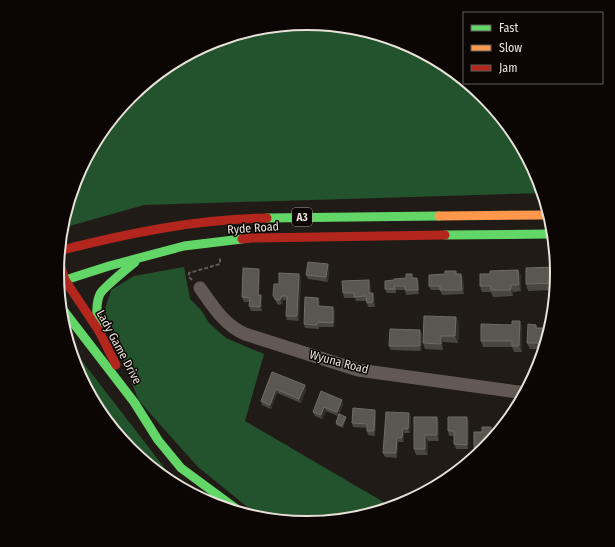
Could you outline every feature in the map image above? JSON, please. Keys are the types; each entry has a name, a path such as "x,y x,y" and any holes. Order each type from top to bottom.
{"main road":[{"name":"Ryde Road","path":"66,249 119,236 170,227 252,218 544,215"},
{"name":"Ryde Road","path":"64,280 184,246 252,238 548,234"},
{"path":"99,331 97,316 98,301 101,292 138,258"},
{"name":"Lady Game Drive","path":"65,285 99,331 134,402"},
{"name":"Lady Game Drive","path":"68,316 134,402 158,440 181,468 231,505"}],"street":[{"name":"Wyuna Road","path":"200,288 220,316 238,331 245,334 358,370 520,392"}],"path":[{"path":"200,288 189,277 189,274 220,264 220,258"}],"green space":[{"path":"308,30 339,32 371,38 386,43 415,55 456,80 480,101 501,125 526,166 537,193 144,205 69,226 72,210 83,180 105,138 135,101 159,80 200,55 229,43 244,38 276,32"},
{"path":"184,267 190,299 201,310 209,323 226,338 264,354 245,421 387,504 371,509 339,515 308,517 276,515 252,510 198,467 139,401 107,322 105,309 111,290 134,276"},
{"path":"79,357 169,474 135,446 114,422 89,381"}],"building":[{"path":"308,262 328,264 326,277 306,275"},
{"path":"551,267 550,283 526,284 526,268"},
{"path":"243,268 259,269 258,295 261,295 260,307 249,306 250,298 242,297"},
{"path":"518,270 519,285 511,285 511,290 491,290 490,286 480,286 480,274 490,274 490,271"},
{"path":"445,271 456,271 456,274 461,274 462,290 440,290 440,286 429,286 429,275 445,274"},
{"path":"279,273 299,274 297,316 286,316 287,296 282,296 280,300 278,300 275,299 273,295 274,284 279,284"},
{"path":"406,274 412,274 412,278 417,278 418,290 405,290 405,286 394,286 395,289 385,289 385,281 406,278"},
{"path":"369,280 369,293 373,293 373,302 367,303 366,296 354,297 354,293 343,293 342,281"},
{"path":"305,297 318,298 318,306 333,307 333,323 317,322 317,325 304,324"},
{"path":"424,316 456,317 455,336 441,336 441,344 423,343"},
{"path":"512,321 520,321 519,346 512,346 512,341 481,341 481,324 512,325"},
{"path":"528,324 536,325 536,328 545,328 541,343 527,343"},
{"path":"390,329 420,330 420,346 389,346"},
{"path":"272,372 305,385 299,399 276,389 270,405 261,401"},
{"path":"321,391 342,400 337,412 324,407 321,415 313,412"},
{"path":"353,408 375,410 374,431 367,431 367,424 352,423"},
{"path":"386,412 409,413 408,429 403,428 402,438 397,437 396,453 383,453"},
{"path":"339,414 346,417 342,426 336,423"},
{"path":"414,417 437,417 437,435 425,435 425,449 414,449"},
{"path":"448,417 467,417 467,445 454,444 454,431 448,431"},
{"path":"482,427 491,427 491,432 493,432 478,448 474,448 474,432 482,432"}],"traffic: fast":[{"path":"267,218 439,216"},
{"path":"445,235 548,234"},
{"path":"64,280 109,266 184,246 242,239"},
{"path":"99,331 97,307 100,294 135,262"},
{"path":"68,316 134,402 158,440 181,468 231,505"}],"traffic: slow":[{"path":"439,216 544,215"}],"traffic: jam":[{"path":"66,249 113,238 189,224 267,218"},
{"path":"242,239 445,235"},
{"path":"64,278 99,331 116,365"}]}
